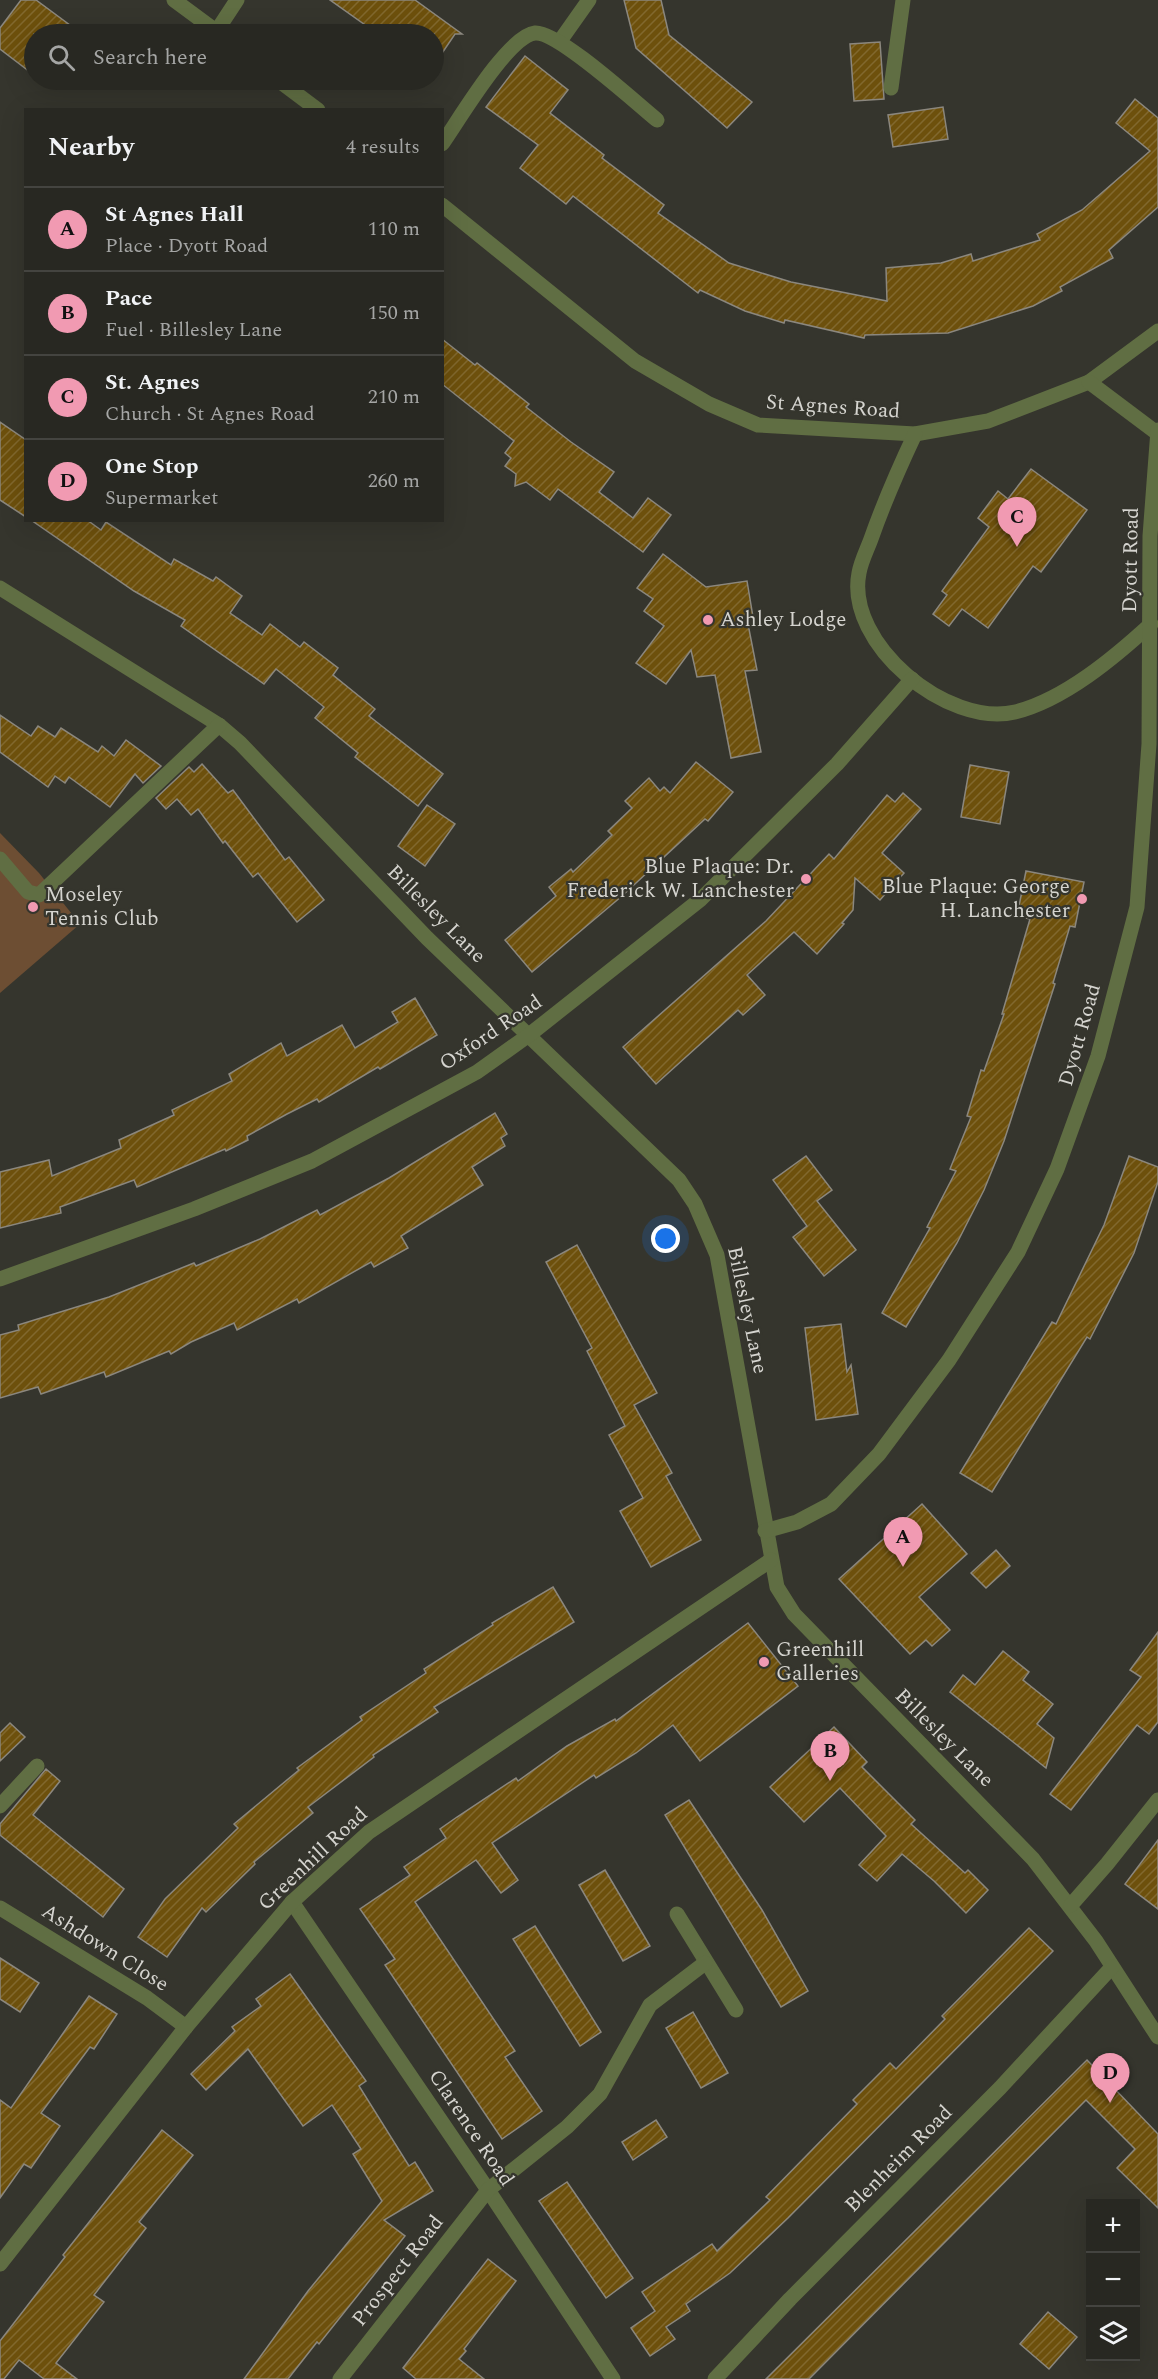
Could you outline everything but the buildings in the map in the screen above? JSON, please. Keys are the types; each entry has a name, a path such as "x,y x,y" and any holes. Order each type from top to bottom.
{"street":[{"path":"174,0 206,24"},
{"path":"223,24 237,0"},
{"path":"560,40 589,0"},
{"path":"891,88 903,0"},
{"path":"444,141 488,77 520,39 537,33 560,40 657,120"},
{"path":"292,90 315,108"},
{"name":"St Agnes Road","path":"444,207 635,361 709,404 759,425 915,434 988,421 1089,382 1158,331"},
{"path":"1089,382 1158,432"},
{"name":"Dyott Road","path":"765,1531 796,1522 831,1504 879,1454 949,1360 1018,1252 1057,1169 1098,1056 1137,907 1149,744 1150,536 1158,432"},
{"path":"915,434 887,493 859,574 860,607 871,637 912,679 949,702 978,713 1014,712 1062,691 1116,655 1151,624"},
{"name":"Billesley Lane","path":"0,588 219,725 240,743 427,938 679,1180 695,1204 717,1255 745,1398 765,1531 777,1587 794,1614 992,1815 1071,1905 1158,2037"},
{"name":"Oxford Road","path":"0,1279 194,1209 312,1161 477,1072 529,1035 701,899 837,764 912,679"},
{"path":"0,859 28,892 39,895 219,725"},
{"name":"Greenhill Road","path":"0,2264 186,2026 292,1902 369,1832 771,1560"},
{"path":"0,1806 37,1766"},
{"path":"1071,1905 1158,1800"},
{"name":"Clarence Road","path":"292,1902 488,2190 613,2379"},
{"name":"Ashdown Close","path":"0,1908 147,1998 186,2026"},
{"path":"677,1914 705,1963 736,2010"},
{"name":"Prospect Road","path":"340,2379 488,2190 567,2127 600,2094 650,2005 705,1963"},
{"name":"Blenheim Road","path":"715,2379 790,2299 999,2088 1112,1967"}],"shaded area":[{"name":"Moseley Tennis Club","path":"0,833 39,873 80,924 0,993"}],"place":[{"name":"St. Agnes","path":"1017,547"},
{"name":"Ashley Lodge","path":"708,620"},
{"name":"Blue Plaque: Dr. Frederick W. Lanchester","path":"806,879"},
{"name":"Blue Plaque: George H. Lanchester","path":"1082,899"},
{"name":"Moseley Tennis Club","path":"33,907"},
{"name":"St Agnes Hall","path":"903,1567"},
{"name":"Greenhill Galleries","path":"764,1662"},
{"name":"Pace","path":"830,1781"},
{"name":"One Stop","path":"1110,2103"}]}
